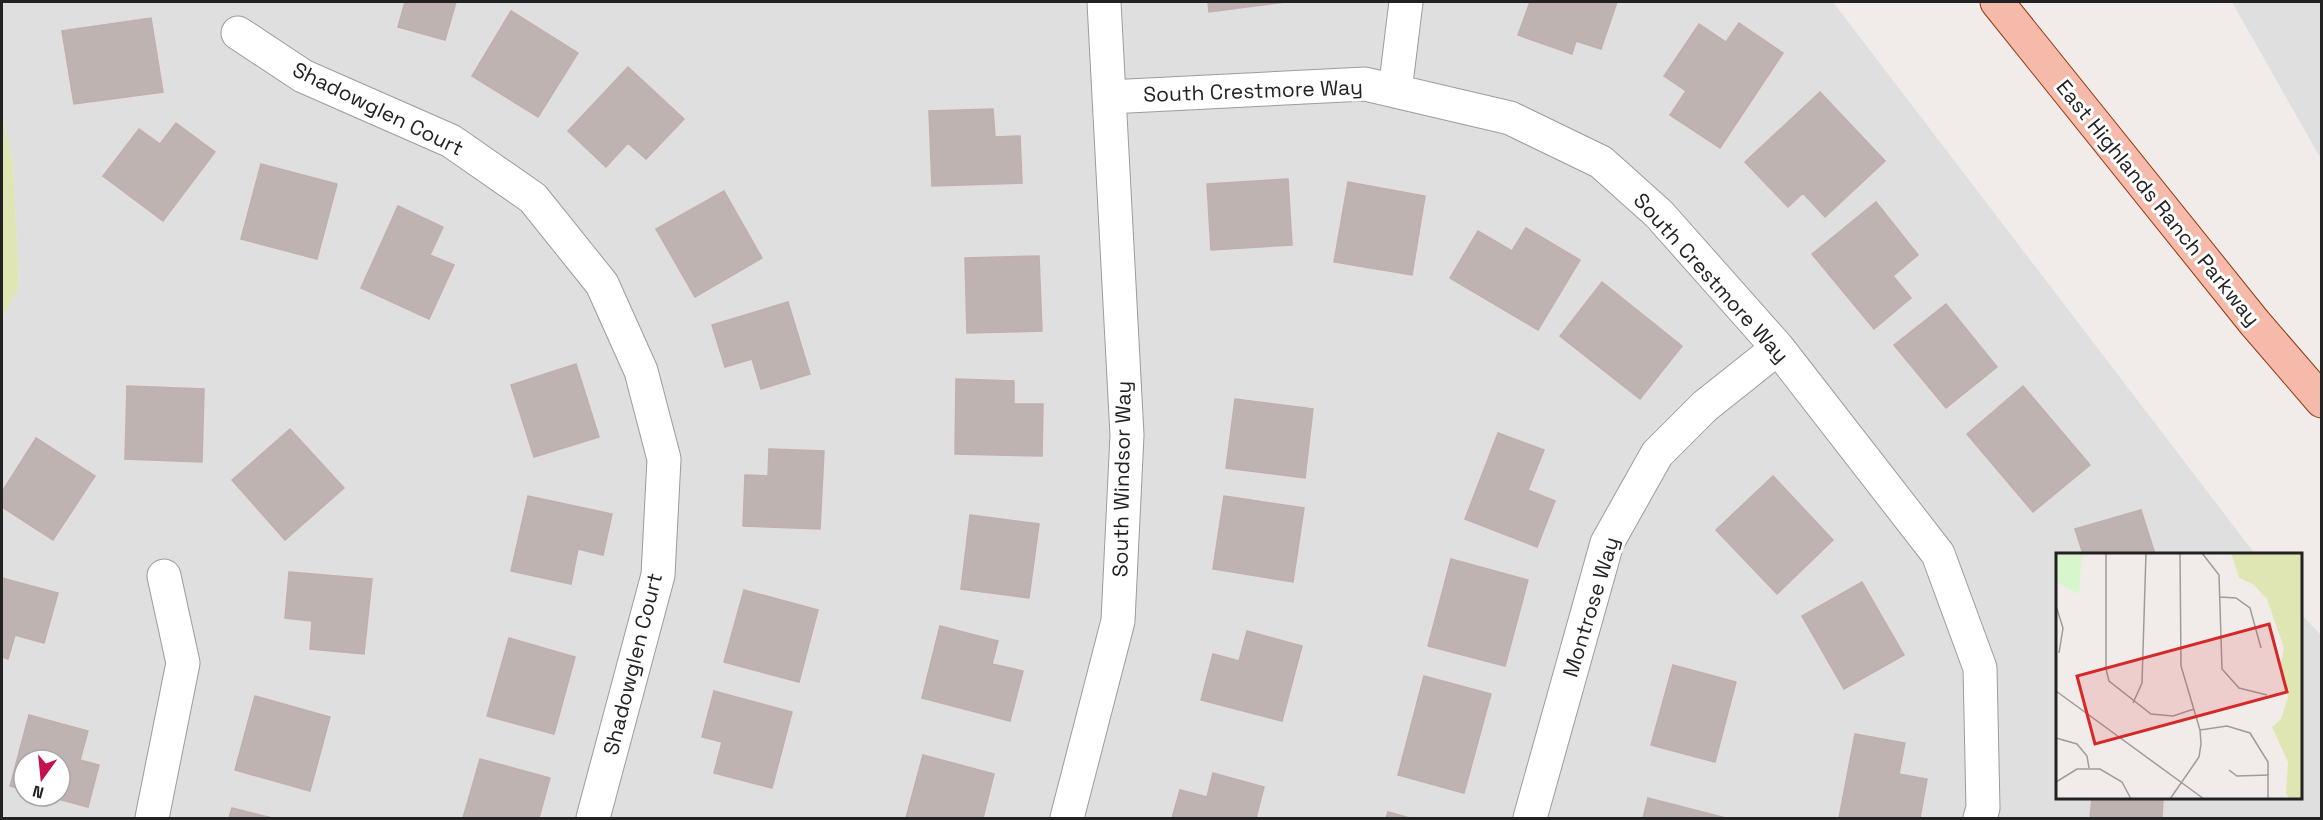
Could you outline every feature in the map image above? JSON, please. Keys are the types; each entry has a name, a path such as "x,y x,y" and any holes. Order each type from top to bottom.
{"main road":[{"name":"East Highlands Ranch Parkway","path":"1997,2 2247,313 2322,401"}],"street":[{"name":"South Windsor Way","path":"1067,819 1118,621 1127,435 1104,2"},
{"path":"1395,91 1406,2"},
{"name":"Shadowglen Court","path":"238,33 303,76 451,141 533,198 603,284 640,370 663,459 658,575 593,819"},
{"name":"South Crestmore Way","path":"1109,97 1365,84 1510,118 1601,162 1659,214 1778,348 1938,554 1980,668 1983,808 1980,819"},
{"name":"Montrose Way","path":"1530,819 1607,543 1656,454 1705,406 1778,348"},
{"path":"152,819 183,663 164,576"}],"shaded area":[{"path":"2,2 1833,2 2254,553 2056,553 2056,799 2302,799 2302,615 2321,635 2321,818 2,818 2,319 19,286 13,164 2,115"},
{"path":"2232,2 2321,2 2321,159"}],"green space":[{"path":"2,115 13,164 19,286 2,319"}],"building":[{"path":"405,2 456,2 445,40 398,27"},
{"path":"1208,2 1286,2 1209,12"},
{"path":"1530,2 1617,2 1601,49 1576,41 1572,54 1518,35"},
{"path":"511,11 578,53 538,117 472,76"},
{"path":"151,18 163,92 74,104 62,31"},
{"path":"1739,23 1783,53 1720,148 1670,115 1686,91 1664,76 1699,24 1726,42"},
{"path":"628,67 684,119 646,159 628,143 606,167 568,131"},
{"path":"1820,92 1885,161 1825,217 1803,193 1788,207 1745,162"},
{"path":"993,109 995,137 1020,136 1022,183 932,186 929,111"},
{"path":"176,123 215,152 163,221 103,176 139,129 160,144"},
{"path":"261,164 337,184 317,259 241,239"},
{"path":"1288,179 1292,245 1211,250 1207,184"},
{"path":"1348,182 1425,196 1412,275 1334,262"},
{"path":"724,191 762,258 695,297 656,229"},
{"path":"1876,202 1918,255 1893,276 1911,298 1874,329 1812,254"},
{"path":"398,206 443,227 430,255 454,265 429,319 361,288"},
{"path":"1526,228 1580,260 1538,330 1450,278 1478,231 1512,251"},
{"path":"1039,256 1042,331 967,333 965,258"},
{"path":"1602,282 1682,346 1640,399 1560,336"},
{"path":"788,302 810,374 761,389 752,359 725,367 712,325"},
{"path":"1946,304 1997,367 1946,408 1894,345"},
{"path":"576,364 599,437 534,457 511,385"},
{"path":"956,379 1014,381 1014,404 1043,404 1042,456 955,454"},
{"path":"127,386 204,389 202,462 125,459"},
{"path":"2023,386 2090,465 2033,512 1967,434"},
{"path":"1235,399 1313,409 1305,478 1226,468"},
{"path":"290,429 344,488 285,540 232,480"},
{"path":"1498,433 1544,450 1528,490 1555,501 1537,547 1465,519"},
{"path":"36,438 95,476 53,540 2,507 2,492"},
{"path":"769,449 824,451 820,529 743,526 745,475 768,476"},
{"path":"1773,476 1833,540 1777,594 1716,530"},
{"path":"528,496 612,514 603,555 578,549 571,584 511,571"},
{"path":"1224,496 1304,508 1293,582 1213,569"},
{"path":"2141,510 2155,553 2083,553 2075,529"},
{"path":"970,515 1039,524 1029,598 961,589"},
{"path":"1451,559 1528,580 1505,666 1428,646"},
{"path":"289,572 372,579 364,654 310,649 312,621 285,618"},
{"path":"2,578 58,593 44,643 15,635 8,659 2,657"},
{"path":"1862,582 1904,655 1844,689 1802,616"},
{"path":"744,590 818,610 799,682 724,662"},
{"path":"940,626 998,641 992,664 1023,671 1010,721 922,698"},
{"path":"1247,631 1302,646 1282,721 1201,700 1213,654 1239,661"},
{"path":"509,638 575,657 554,734 487,716"},
{"path":"1673,665 1736,682 1715,762 1651,745"},
{"path":"1424,676 1491,694 1464,793 1398,775"},
{"path":"714,691 792,712 772,788 714,773 722,742 702,737"},
{"path":"255,696 330,717 310,791 235,770"},
{"path":"29,715 88,731 80,760 99,765 88,807 72,803 72,748 20,748"},
{"path":"1855,734 1905,743 1899,774 1927,779 1920,818 1839,818"},
{"path":"923,755 994,774 983,818 906,818"},
{"path":"480,759 550,778 539,818 463,818"},
{"path":"1213,773 1264,787 1256,818 1172,818 1180,790 1207,797"},
{"path":"1648,798 1726,818 1643,818"},
{"path":"2092,799 2163,799 2162,818 2090,818"},
{"path":"232,808 272,818 229,818"},
{"path":"1388,812 1410,818 1386,818"}]}
